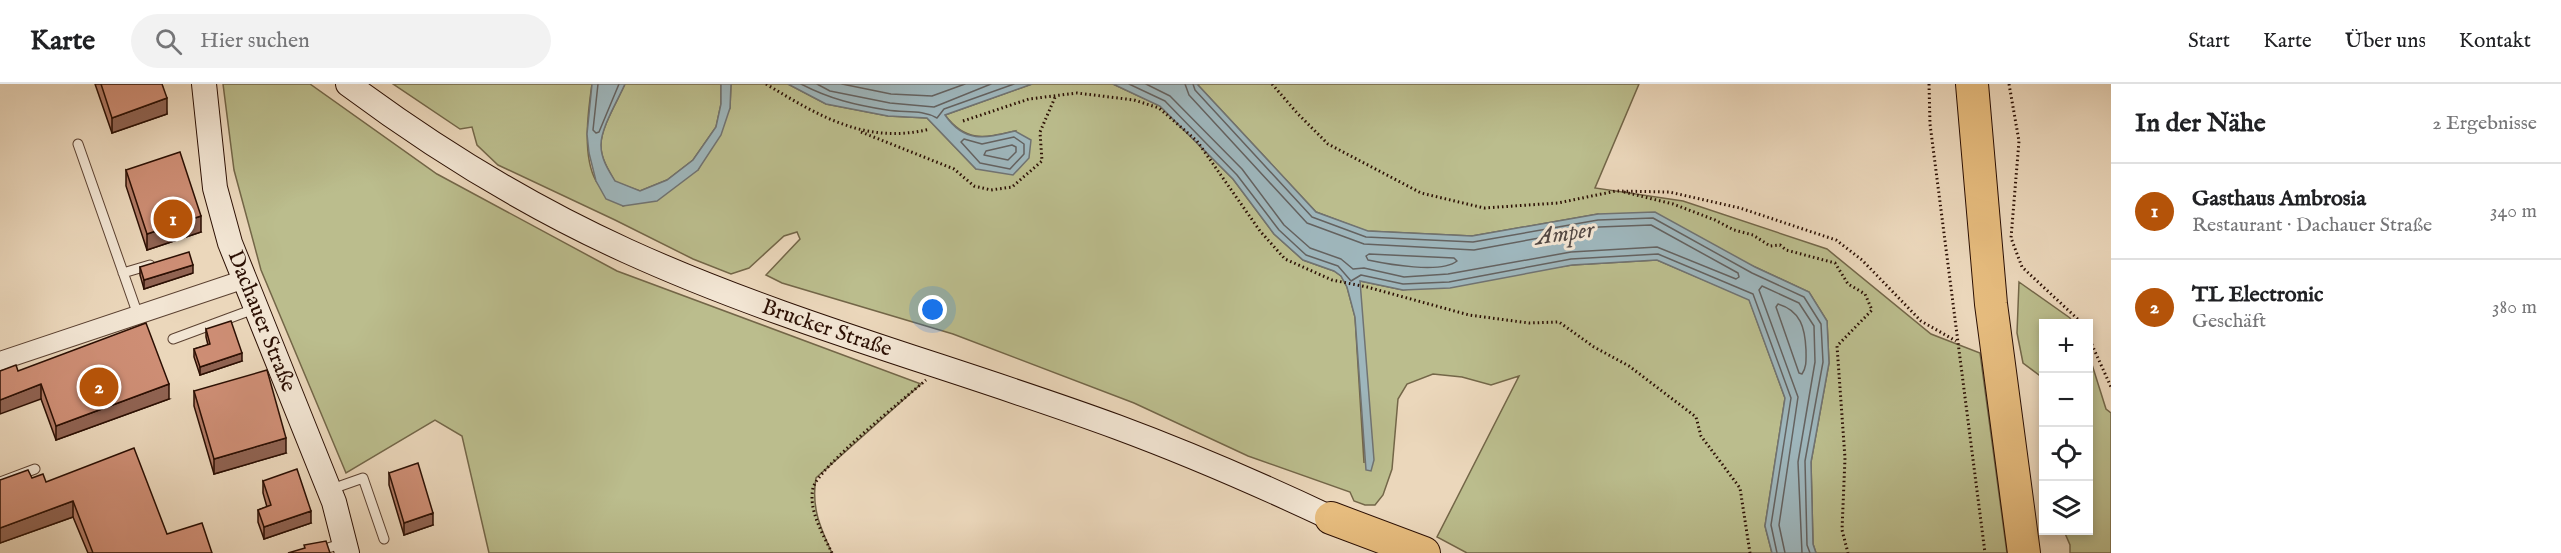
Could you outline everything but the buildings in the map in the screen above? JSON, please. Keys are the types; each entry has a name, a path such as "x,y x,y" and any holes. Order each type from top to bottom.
{"highway":[{"path":"1972,84 1991,304 2024,553"},
{"path":"1331,518 1390,553"},
{"path":"1331,518 1424,553"}],"main road":[{"name":"Dachauer Straße","path":"204,84 216,188 230,243 329,490 345,548"},
{"name":"Brucker Straße","path":"348,84 442,149 493,180 550,214 617,246 759,304 939,368 1116,426 1244,477 1331,518"}],"street":[{"path":"0,361 245,279"}],"lane":[{"path":"78,144 138,315"},
{"path":"123,273 157,262"},
{"path":"173,339 257,308"},
{"path":"0,482 35,469"},
{"path":"329,490 363,478 384,539"},
{"path":"312,553 345,548"}],"path":[{"path":"766,84 811,111 954,169 974,186 991,190 1012,187 1042,161 1040,132 1056,95"},
{"path":"1272,84 1328,144 1421,193 1484,208 1494,208 1557,203 1616,191 1669,192 1740,208 1836,240 1862,260 1921,321 1956,341"},
{"path":"1929,84 1930,124 1956,341 1985,553"},
{"path":"2009,84 2019,141 2011,238 2022,267 2078,319"},
{"path":"963,121 1029,99 1077,93 1122,98 1159,108 1197,141 1234,196 1285,259 1332,280 1367,287 1469,315 1529,323 1559,322 1594,347 1629,366 1696,417 1701,436 1740,488 1750,553"},
{"path":"861,132 918,132 930,129"},
{"path":"1616,191 1672,204 1715,220 1734,230 1753,235 1770,246 1780,245 1786,250 1835,263 1848,284 1865,294 1872,310 1838,346 1845,458 1842,530 1848,553"},
{"path":"2093,347 2111,387"},
{"path":"832,553 817,522 812,501 813,486 827,467 939,368"}],"green space":[{"path":"223,84 310,84 437,174 617,271 921,384 816,478 816,508 820,525 832,553 489,553 462,436 435,420 346,473 261,270 234,170"},
{"path":"393,84 592,84 587,133 592,171 601,188 623,206 698,170 730,108 731,84 788,84 826,104 888,116 927,118 976,169 1015,131 985,136 968,134 953,124 945,115 1032,84 1113,84 1160,106 1233,179 1274,234 1303,260 1334,271 1341,276 1347,287 1355,317 1364,463 1360,281 1403,290 1572,265 1657,260 1749,299 1785,398 1765,526 1772,553 1467,553 1437,537 1519,376 1491,385 1462,377 1433,374 1407,384 1398,399 1392,469 1383,495 1375,505 1365,505 1354,501 1350,492 1248,456 1134,403 953,334 782,283 766,275 800,239 797,232 784,236 749,268 731,274 693,259 498,165 477,145 472,127 460,129"},
{"path":"625,84 721,84 721,104 716,127 693,160 667,180 640,191 615,182 601,151 603,131"},
{"path":"1197,84 1639,84 1595,188 1683,201 1827,249 1931,334 1980,353 2007,553 1816,553 1813,544 1811,462 1829,363 1827,321 1809,292 1755,267 1598,214 1472,236 1366,231 1316,212"},
{"path":"2019,282 2071,319 2039,319 2039,375 2023,363 2017,333"},
{"path":"2093,368 2106,409 2111,413 2111,553 2070,553 2070,545 2066,535 2093,535"}],"water":[{"path":"592,84 625,84 603,131 601,151 615,181 640,191 667,180 693,160 716,127 721,104 721,84 731,84 730,108 721,135 698,170 657,201 623,206 606,199 596,181 587,134"},
{"path":"788,84 1032,84 945,115 960,131 968,135 985,137 1015,131 1031,140 1029,158 1013,175 976,169 927,118 888,116 826,104"},
{"name":"Amper","path":"1113,84 1197,84 1316,212 1368,231 1472,236 1598,214 1655,212 1755,267 1809,292 1827,321 1829,363 1811,462 1813,544 1816,553 1772,553 1765,526 1785,398 1749,300 1657,260 1572,265 1450,288 1403,290 1360,281 1374,460 1371,471 1366,470 1355,317 1347,287 1341,276 1334,271 1303,260 1274,234 1233,179 1160,106"}],"place":[{"name":"Gasthaus Ambrosia","path":"173,219"},
{"name":"TL Electronic","path":"99,387"}]}
